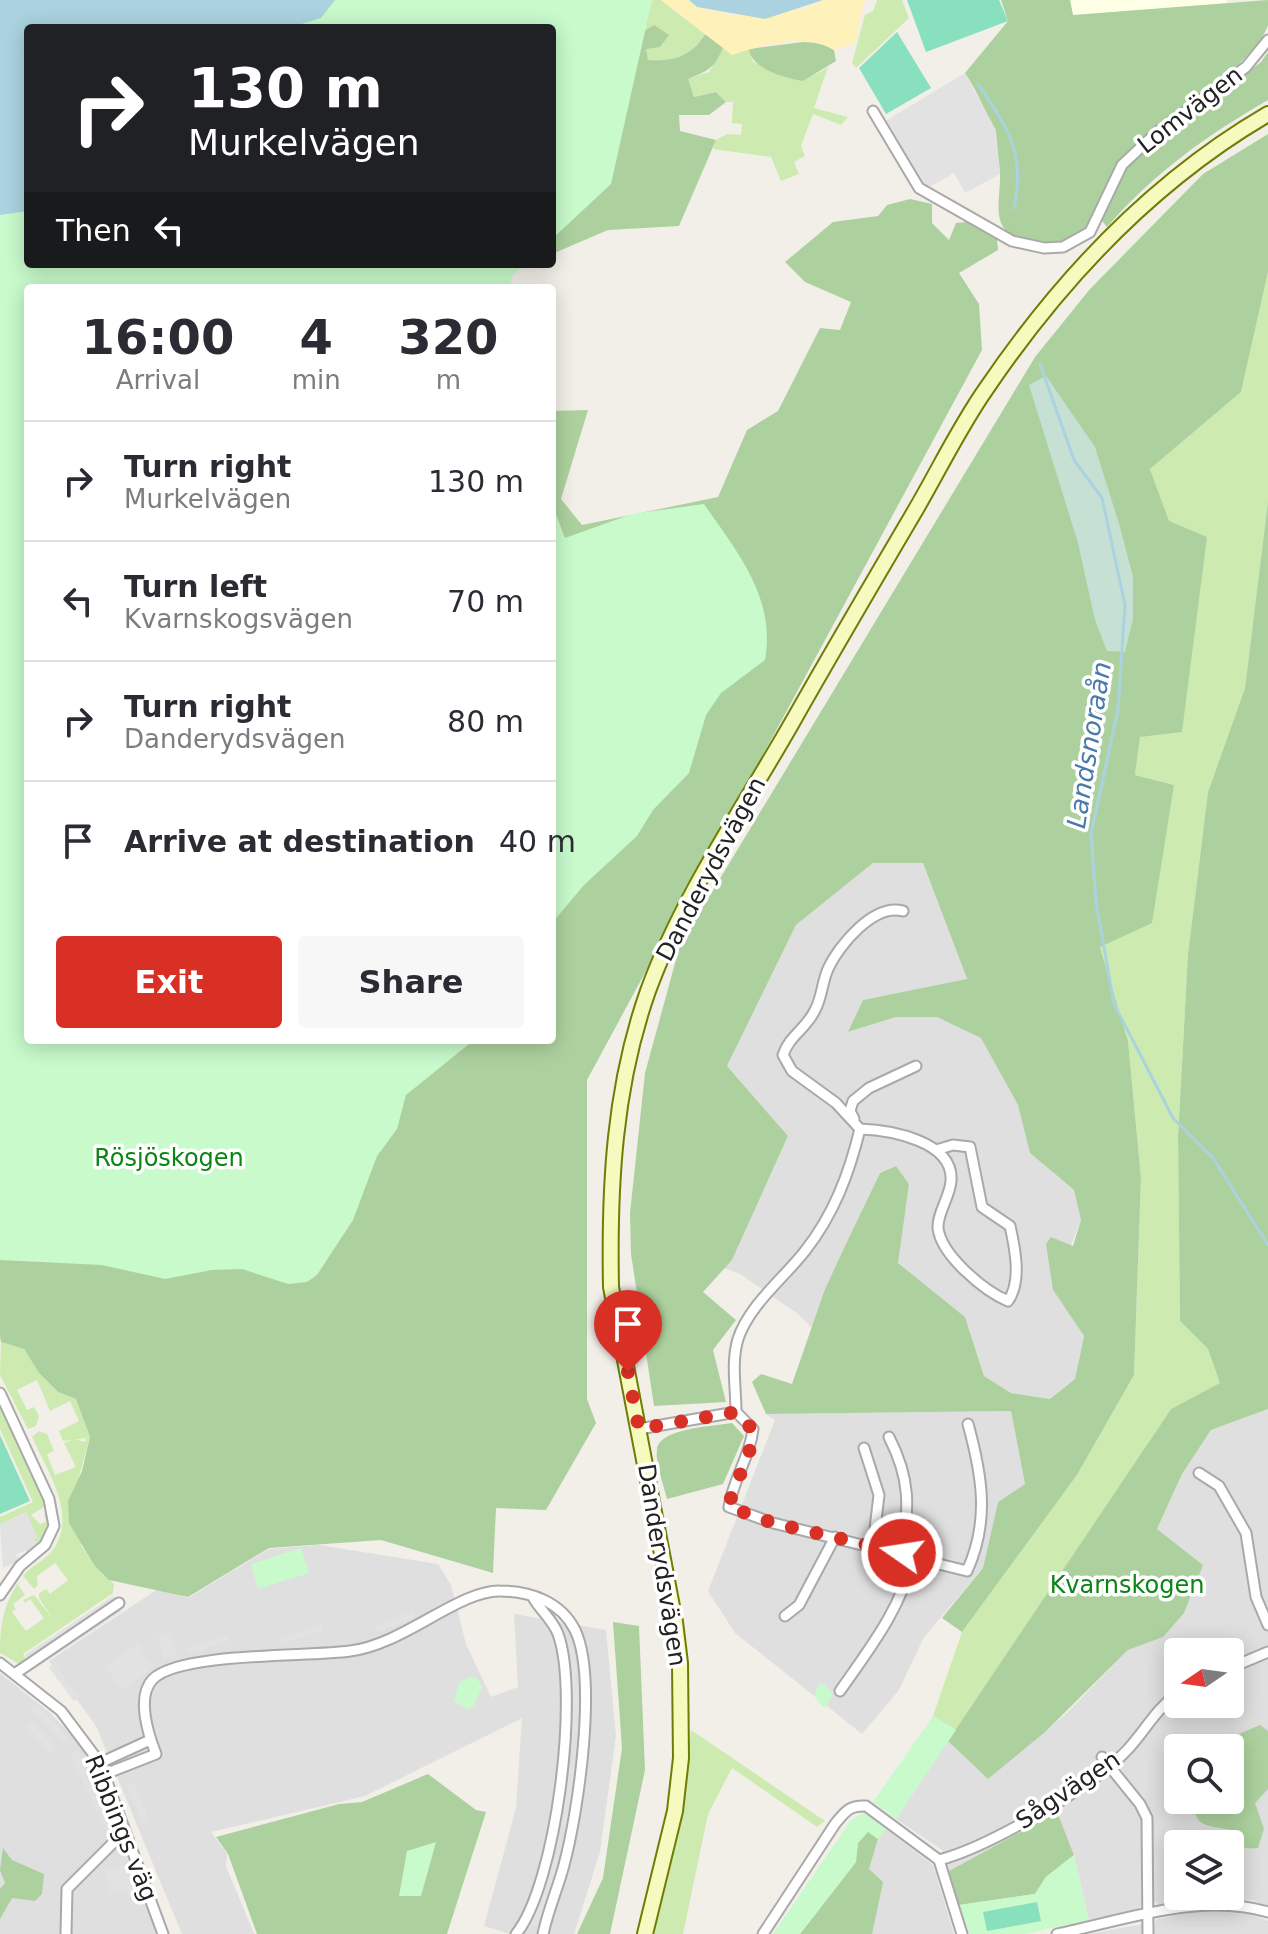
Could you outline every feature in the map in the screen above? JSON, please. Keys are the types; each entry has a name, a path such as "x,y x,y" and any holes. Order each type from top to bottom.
{"main road":[{"name":"Danderydsvägen","path":"645,1934 675,1811 682,1707 675,1622 611,1287 612,1172 621,1097 636,1032 672,933 984,392 1065,285 1129,218 1196,163 1268,114"}],"street":[{"name":"Lomvägen","path":"873,111 919,188 1012,241 1044,248 1063,247 1090,232 1122,165 1156,133 1246,67 1268,40"},
{"path":"903,911 895,909 877,915 840,951 823,979 815,1010 787,1042 783,1055 792,1071 836,1103 860,1129 885,1130 936,1150 948,1162 951,1175 938,1222 942,1246 961,1268 1008,1301 1016,1286 1010,1226 982,1207 970,1147 953,1145 936,1150"},
{"path":"736,1412 735,1353 739,1337 749,1317 806,1250 833,1211 860,1129 850,1111 853,1101 869,1088 916,1066"},
{"path":"0,1393 49,1499 54,1526 45,1545 20,1566 0,1595"},
{"path":"639,1429 736,1412 746,1418 753,1429 751,1449 731,1494 729,1507 773,1523 967,1571 978,1548 983,1497 980,1467 968,1424"},
{"path":"889,1437 902,1465 908,1495 902,1553"},
{"path":"864,1448 879,1495 873,1546"},
{"path":"1199,1473 1219,1486 1246,1533 1256,1597 1268,1625"},
{"path":"785,1616 799,1605 835,1537"},
{"path":"840,1691 890,1618 906,1588 913,1557"},
{"path":"105,1774 156,1754 150,1740 144,1694 152,1680 162,1673 214,1660 352,1651 397,1639 482,1594 498,1590 534,1599 546,1598 557,1606 576,1632 583,1685 576,1813 543,1934"},
{"path":"516,1934 527,1920 546,1862 556,1810 565,1730 565,1688 558,1634 534,1599"},
{"path":"16,1673 119,1603"},
{"path":"1244,1662 1268,1652"},
{"name":"Ribbings väg","path":"0,1663 61,1711 100,1763 163,1934"},
{"name":"Sågvägen","path":"939,1860 1000,1836 1106,1760 1164,1706"},
{"path":"100,1763 150,1740"},
{"path":"1106,1760 1147,1818 1148,1934"},
{"path":"763,1934 835,1824 847,1809 855,1806 866,1806 939,1860 962,1934"},
{"path":"66,1934 67,1889 125,1831"},
{"path":"1057,1934 1188,1905 1242,1905 1268,1912"}],"shaded area":[{"path":"1070,0 1227,0 1227,3 1073,16"},
{"path":"965,73 996,130 1000,174 965,193 954,173 926,189 920,185 884,122"},
{"path":"1046,376 1095,447 1120,527 1133,577 1133,619 1125,652 1107,651 1095,620 1078,543 1029,385"},
{"path":"873,863 923,863 967,980 863,1000 849,1032 896,1017 937,1017 981,1037 1018,1105 1030,1153 1074,1190 1081,1220 1053,1290 1084,1336 1075,1379 1050,1399 1011,1393 984,1376 965,1317 897,1263 909,1184 896,1166 880,1173 825,1289 814,1330 798,1314 740,1274 724,1268 732,1260 788,1136 727,1066 796,925"},
{"path":"1268,1409 1268,1906 1244,1900 1244,1830 1164,1830 1164,1906 1152,1899 1151,1814 1119,1766 1115,1773 1141,1811 1143,1823 1143,1904 1140,1909 1089,1920 1074,1855 1056,1812 949,1871 942,1850 896,1819 948,1741 988,1778 1067,1713 1128,1650 1163,1637 1203,1565 1157,1529 1182,1474 1211,1430"},
{"path":"1011,1411 1025,1484 998,1502 983,1568 924,1637 899,1690 862,1734 735,1633 708,1591 775,1420 766,1414"},
{"path":"26,1512 37,1537 32,1541 42,1542 27,1555 26,1550 15,1555 22,1559 3,1568 0,1524"},
{"path":"319,1545 438,1564 451,1585 466,1644 491,1697 518,1687 514,1614 606,1630 616,1736 600,1852 574,1934 510,1934 484,1926 516,1808 522,1718 365,1796 211,1832 227,1854 226,1866 254,1934 182,1934 96,1726 49,1661 158,1589 188,1598 269,1549"},
{"path":"113,1596 122,1611 34,1669 25,1655"},
{"path":"413,1611 415,1617 378,1632 376,1626"},
{"path":"322,1625 323,1631 282,1644 280,1638"},
{"path":"171,1632 178,1653 164,1658 157,1637"},
{"path":"227,1635 229,1641 189,1654 187,1648"},
{"path":"138,1644 154,1668 121,1690 105,1666"},
{"path":"574,1646 577,1735 570,1735 566,1647"},
{"path":"54,1664 79,1697 74,1701 49,1668"},
{"path":"0,1673 49,1712 90,1754 157,1934 0,1934"},
{"path":"36,1704 68,1737 63,1742 31,1709"},
{"path":"31,1721 56,1748 50,1753 26,1726"},
{"path":"76,1751 86,1765 82,1768 112,1832 109,1834 70,1754"},
{"path":"568,1766 576,1767 568,1825 559,1823"},
{"path":"134,1784 149,1821 142,1824 127,1786"},
{"path":"886,1829 933,1865 954,1934 870,1934 869,1869 878,1839"},
{"path":"552,1855 559,1857 538,1927 531,1924"},
{"path":"125,1865 135,1895 128,1897 126,1889 110,1893 104,1871"},
{"path":"1242,1910 1268,1921 1268,1934 1152,1934 1157,1919 1200,1911"},
{"path":"1143,1924 1143,1934 1089,1934"}],"green space":[{"path":"73,0 652,0 611,184 556,235 556,24 42,24"},
{"path":"335,0 641,33 654,25 669,35 660,47 646,49 648,60 681,56 694,48 705,34 723,47 710,68 688,79 694,97 716,92 726,102 709,115 679,115 680,131 716,140 679,226 608,230 556,252 556,24 296,24"},
{"path":"652,0 661,0 705,34 695,48 674,58 648,60 641,34"},
{"path":"877,0 902,0 909,18 856,68 852,63 865,15 873,11"},
{"path":"907,0 999,0 1008,21 926,52"},
{"path":"1001,0 1070,0 1073,15 1268,0 1268,25 1260,41 1225,77 1121,162 1108,180 1096,212 1083,230 1066,240 1041,243 1016,237 1004,228 998,206 1000,175 997,148 984,109 965,73 1008,21"},
{"path":"897,32 931,88 886,114 859,68"},
{"name":"Rösjöskogen","path":"24,38 24,268 521,268 512,276 511,284 24,284 24,1044 469,1044 406,1095 397,1129 377,1156 353,1220 317,1275 307,1282 288,1284 242,1269 212,1270 165,1279 102,1265 0,1260 0,56"},
{"path":"803,42 822,43 834,50 836,61 803,81 762,67 751,56 749,49"},
{"path":"723,47 732,55 749,49 753,62 790,76 808,76 828,67 814,108 848,117 841,125 813,114 801,146 805,156 794,162 799,174 781,181 771,157 713,149 716,140 727,134 741,135 742,124 732,123 733,102 726,102 716,92 694,97 687,79 709,72"},
{"path":"1268,52 1268,100 1182,156 1107,227 1102,221 1119,177 1130,162 1261,62"},
{"path":"1268,134 1268,272 1241,392 1150,469 1169,521 1207,537 1182,732 1140,737 1135,775 1174,785 1152,923 1100,947 1128,1041 1141,1178 1134,1375 1077,1475 962,1632 942,1618 983,1568 998,1502 1025,1484 1011,1411 766,1414 752,1382 761,1374 792,1384 825,1289 845,1246 880,1173 896,1166 909,1184 898,1263 965,1317 984,1376 1011,1393 1050,1399 1075,1379 1084,1336 1053,1290 1046,1244 1051,1237 1073,1246 1081,1220 1074,1190 1030,1153 1018,1105 981,1038 937,1017 896,1017 848,1032 863,1000 967,979 923,863 873,863 796,925 727,1066 788,1136 732,1260 703,1292 736,1320 713,1350 726,1402 654,1406 631,1254 630,1213 645,1073 680,945 1035,357 1090,289 1203,174"},
{"path":"910,199 932,204 932,223 949,240 956,223 967,222 997,239 998,250 959,273 979,304 982,350 587,1080 587,1399 596,1423 546,1510 496,1508 493,1573 381,1540 269,1548 188,1597 109,1580 94,1565 69,1523 68,1501 82,1471 90,1437 76,1399 58,1392 39,1373 24,1349 1,1342 0,1336 0,644 24,745 24,1044 556,1044 556,411 588,410 561,499 582,525 718,497 747,430 778,411 820,328 840,330 851,302 805,282 785,262 833,222 878,216 887,205"},
{"path":"1268,272 1268,501 1245,688 1208,792 1188,954 1178,1137 1180,1321 1208,1349 1221,1383 1171,1409 956,1730 933,1716 962,1632 1077,1475 1134,1375 1141,1178 1128,1041 1100,947 1174,785 1135,775 1140,736 1182,731 1169,522 1150,469 1241,392"},
{"name":"Kvarnskogen","path":"1268,501 1268,1409 1211,1430 1182,1474 1157,1529 1203,1565 1184,1613 1163,1637 1128,1650 1045,1732 988,1779 948,1741 1171,1409 1220,1383 1208,1349 1180,1321 1178,1137 1188,954 1208,792 1245,688"},
{"path":"704,504 741,558 759,596 767,637 765,660 721,693 706,715 689,773 653,810 637,836 584,885 556,918 556,514 565,538 632,514"},
{"path":"1,1342 24,1349 39,1373 58,1392 76,1399 90,1437 78,1480 81,1545 94,1565 114,1584 113,1593 23,1654 26,1659 19,1664 0,1653 4,1615 14,1589 20,1580 18,1585 25,1595 13,1604 16,1609 12,1612 26,1631 44,1618 30,1599 25,1603 23,1600 34,1595 53,1619 39,1593 46,1589 50,1594 68,1580 55,1563 37,1576 38,1585 34,1589 23,1576 52,1551 60,1537 62,1523 58,1494 32,1437 39,1431 47,1434 54,1451 47,1454 55,1475 76,1467 64,1443 72,1440 63,1441 59,1431 79,1421 70,1401 50,1411 37,1380 17,1390 27,1410 34,1407 39,1416 36,1426 28,1429 0,1375"},
{"path":"0,1402 47,1505 31,1515 40,1524 46,1522 44,1514 49,1514 50,1527 39,1543 32,1540 37,1538 26,1513 0,1524 0,1517 33,1502 0,1429"},
{"path":"732,1423 744,1436 723,1484 667,1499 657,1461 660,1442 678,1432"},
{"path":"0,1435 30,1501 0,1514"},
{"path":"301,1548 309,1573 258,1589 251,1564"},
{"path":"613,1622 639,1626 645,1770 610,1934 577,1934 603,1878 622,1748"},
{"path":"469,1677 477,1678 482,1687 474,1705 468,1710 454,1701 459,1683"},
{"path":"821,1682 833,1693 825,1708 817,1701 815,1692"},
{"path":"933,1716 956,1730 896,1819 873,1802"},
{"path":"1260,1725 1268,1731 1268,1789 1255,1803 1264,1829 1258,1848 1244,1847 1244,1830 1209,1826 1196,1816 1244,1814 1244,1734 1239,1734"},
{"path":"691,1730 825,1821 817,1827 732,1768 708,1814 683,1934 650,1934 675,1833"},
{"path":"428,1774 476,1810 486,1812 447,1934 257,1934 228,1854 216,1837 339,1804 362,1802"},
{"path":"1057,1812 1074,1855 1046,1877 1035,1894 959,1905 949,1871"},
{"path":"864,1813 886,1829 878,1839 868,1832 858,1843 856,1862 800,1934 773,1934 851,1820"},
{"path":"868,1831 878,1839 869,1869 883,1882 872,1934 800,1934 855,1863 858,1843"},
{"path":"436,1842 421,1896 399,1896 407,1851"},
{"path":"3,1848 12,1860 44,1874 42,1894 35,1901 12,1898 0,1919 0,1889 5,1883 0,1870"},
{"path":"1074,1855 1089,1920 1024,1934 969,1934 959,1905 1035,1894 1046,1877"},
{"path":"1037,1902 1041,1921 987,1931 983,1912"}],"sand":[{"path":"661,0 689,0 698,7 732,15 803,9 823,0 865,0 855,43 834,50 810,42 783,42 732,55"}],"water":[{"path":"0,0 335,0 321,18 302,24 24,24 24,212 0,215"},
{"path":"689,0 823,0 765,19 697,7"}],"waterway":[{"path":"978,84 1012,142 1018,172 1014,208"},
{"name":"Landsnoraån","path":"1040,364 1074,460 1102,498 1125,605 1118,710 1091,834 1096,902 1114,1004 1173,1118 1213,1158 1268,1245"}],"route":[{"path":"628,1372 639,1429 736,1412 746,1418 753,1429 751,1449 731,1494 729,1507 773,1523 902,1553"}]}
